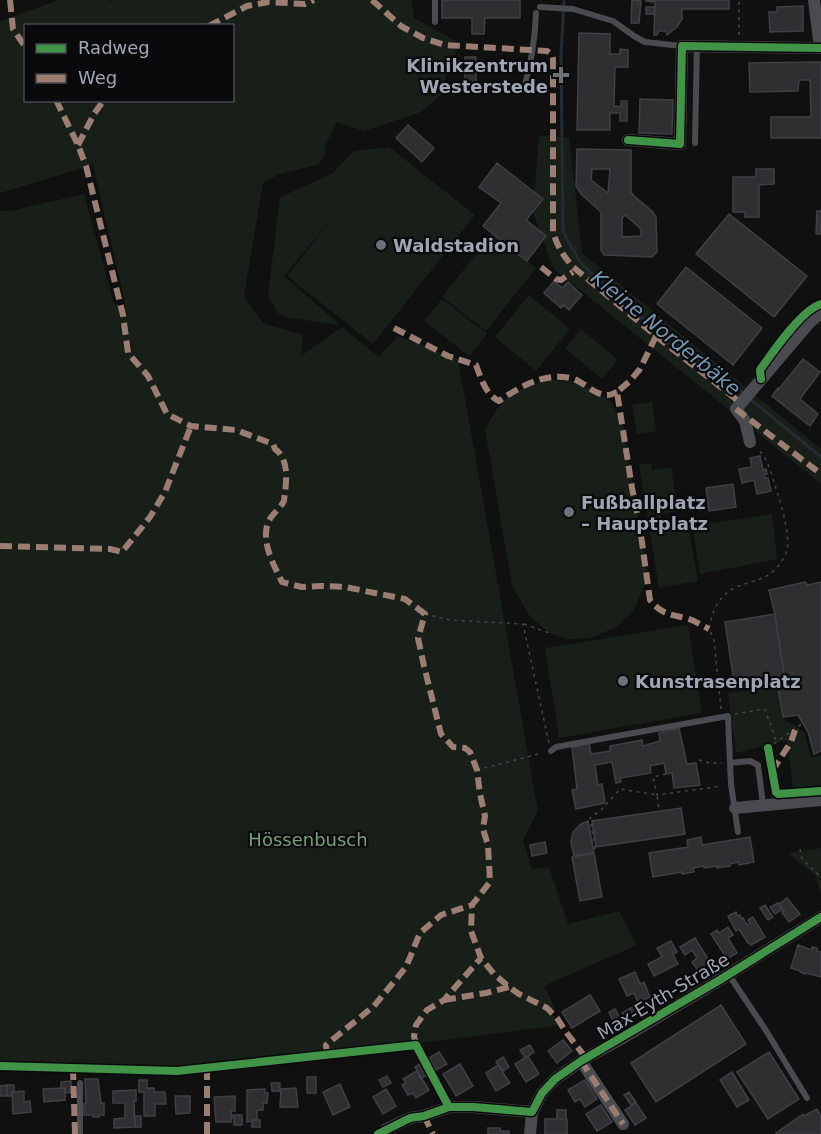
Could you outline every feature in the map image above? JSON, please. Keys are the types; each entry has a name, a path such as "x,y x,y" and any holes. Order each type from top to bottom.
{"street":[{"path":"628,140 680,144 682,46 821,48 814,0"},
{"path":"750,442 745,421 736,409 809,323 821,313"},
{"path":"735,808 821,800"},
{"name":"Max-Eyth-Straße","path":"531,1134 532,1112 542,1093 555,1079 581,1061 729,975 821,917"},
{"path":"581,1061 623,1124"},
{"path":"385,1130 410,1118 424,1116 449,1107 532,1112"}],"lane":[{"path":"435,0 435,22"},
{"path":"524,89 533,51 538,10 573,9 613,21 645,42 682,46"},
{"path":"695,143 697,46"},
{"path":"551,750 556,747 724,716 738,832"},
{"path":"730,763 750,760 758,765 763,806"},
{"path":"729,975 807,1098"},
{"path":"80,1083 80,1134"}],"path":[{"path":"739,0 739,47"},
{"path":"750,442 762,452 783,509 788,548 778,566 768,576 740,584 717,603 709,629 714,640 724,716 765,709 777,743"},
{"path":"425,614 450,620 523,624 549,633"},
{"path":"477,770 551,750 523,624"},
{"path":"768,748 803,723"},
{"path":"699,760 710,763 730,763"},
{"path":"659,810 653,777 666,774"},
{"path":"595,849 590,818 602,809 620,789 657,795 731,784"},
{"path":"800,849 802,859 821,877"}],"green space":[{"name":"Hössenbusch","path":"59,0 109,0 109,2 112,0 412,0 414,18 460,43 442,86 442,94 421,112 364,131 337,122 325,146 326,154 317,165 279,174 263,183 244,296 263,323 303,335 301,356 342,327 379,357 397,336 458,359 538,811 523,840 532,869 549,867 568,924 619,911 637,945 544,986 555,1008 550,1011 560,1025 209,1070 131,1072 0,1069 0,211 10,211 84,194 114,304 126,307 93,165 0,193 0,21"},
{"path":"539,136 569,137 582,253 821,449 821,484 553,268 533,212"},
{"name":"Waldstadion","path":"389,147 475,215 373,344 287,276 333,217 284,276 340,325 290,318 279,314 268,296 280,197 333,173 354,151"},
{"path":"492,234 536,268 486,331 442,297"},
{"path":"529,295 570,329 536,371 495,337"},
{"path":"442,299 487,334 469,356 424,321"},
{"path":"581,329 618,360 602,379 565,348"},
{"path":"549,380 573,381 591,389 610,401 623,423 648,577 634,610 616,627 591,638 568,639 549,633 529,615 512,586 485,429 499,407 511,395 523,388"},
{"path":"652,402 656,431 637,434 632,405"},
{"path":"651,463 652,470 671,467 678,511 661,514 661,522 649,524 639,465"},
{"path":"772,514 777,559 700,574 692,526"},
{"path":"688,525 698,581 659,588 650,532"},
{"name":"Kunstrasenplatz","path":"688,625 702,713 559,738 545,648"},
{"path":"777,687 782,718 804,732 811,758 821,755 821,785 793,788 787,740 736,753 728,693"},
{"path":"821,848 821,897 816,876 788,853"}],"building":[{"path":"442,0 520,0 520,18 485,18 484,34 472,34 472,18 442,18"},
{"path":"632,0 641,1 639,23 631,23"},
{"path":"646,0 729,0 729,9 682,9 682,19 677,27 667,35 666,31 659,31 657,35 654,35 655,2"},
{"path":"803,6 803,31 770,32 769,12 777,12 777,7"},
{"path":"646,7 655,7 654,14 646,14"},
{"path":"579,33 610,34 610,54 620,54 620,49 628,50 628,67 615,67 614,106 621,107 621,101 627,101 627,121 620,121 620,113 610,113 610,130 577,130"},
{"path":"465,57 476,57 476,85 465,85"},
{"path":"821,62 821,138 771,138 771,117 811,117 810,80 799,80 798,91 750,92 749,63"},
{"path":"640,99 673,100 672,134 639,133"},
{"path":"408,125 434,148 422,162 396,138"},
{"path":"577,149 631,150 631,192 656,217 657,252 652,257 604,255 601,250 601,212 581,194 576,186","holes":["592,169 610,169 608,193 591,180","625,215 641,229 641,236 622,237 622,218"]},
{"path":"497,163 543,199 526,220 546,236 527,261 483,226 501,203 479,187"},
{"path":"756,169 774,169 774,184 759,185 759,217 745,217 745,212 733,212 733,177 756,177"},
{"path":"817,211 821,211 821,234 816,234"},
{"path":"729,214 807,276 774,317 696,254"},
{"path":"686,267 762,328 733,365 657,304"},
{"path":"554,281 562,288 568,282 582,295 569,310 563,305 561,308 544,293"},
{"path":"803,359 820,372 800,399 818,414 810,426 772,396"},
{"path":"760,456 763,470 766,469 767,474 764,475 768,478 771,491 757,494 754,480 742,483 739,469 752,467 750,458"},
{"path":"733,484 736,507 709,511 706,488"},
{"path":"805,582 807,585 821,582 821,751 814,754 808,732 798,715 783,717 777,683 785,682 769,590"},
{"path":"775,614 785,682 735,689 725,622"},
{"path":"679,728 687,764 696,763 700,785 674,788 672,773 666,774 664,763 650,766 651,773 620,778 621,782 616,783 612,762 595,765 598,785 602,784 605,803 576,809 572,790 577,789 572,747 589,743 591,754 610,751 610,746 642,740 643,746 660,741 659,733"},
{"path":"681,808 685,834 596,847 592,821"},
{"path":"588,821 594,853 574,856 571,842 573,832"},
{"path":"701,837 702,845 750,837 754,862 739,865 738,862 717,868 717,866 704,868 704,866 693,868 694,872 653,877 649,853 688,847 687,840"},
{"path":"545,842 547,853 532,856 530,845"},
{"path":"594,853 602,897 580,901 572,857"},
{"path":"787,898 800,914 789,922 779,904"},
{"path":"778,903 782,909 775,914 770,907"},
{"path":"765,905 773,917 768,920 760,908"},
{"path":"736,912 747,925 750,923 748,920 753,917 765,937 751,945 748,943 739,929 736,931 728,916"},
{"path":"728,927 733,935 728,938 737,953 727,959 711,934 717,930 719,933"},
{"path":"695,938 713,967 701,975 692,962 697,958 692,950 685,955 680,947"},
{"path":"671,941 677,952 673,954 678,964 654,976 648,964 662,957 657,948"},
{"path":"798,945 812,950 812,947 817,948 817,951 821,952 821,977 791,968"},
{"path":"635,972 640,984 644,982 650,997 638,1002 634,993 627,996 619,979"},
{"path":"590,995 600,1011 572,1028 562,1012"},
{"path":"636,1005 640,1012 626,1020 622,1013"},
{"path":"721,1005 746,1044 656,1102 631,1063"},
{"path":"615,1009 622,1021 615,1025 609,1012"},
{"path":"563,1040 572,1051 557,1063 548,1051"},
{"path":"530,1045 534,1052 525,1058 520,1050"},
{"path":"439,1052 447,1064 436,1070 429,1058"},
{"path":"769,1052 799,1099 768,1119 737,1072"},
{"path":"528,1056 539,1074 526,1082 515,1064"},
{"path":"503,1057 509,1067 503,1071 496,1062"},
{"path":"423,1062 430,1073 421,1079 415,1067"},
{"path":"460,1064 473,1086 456,1096 443,1074"},
{"path":"498,1065 510,1083 496,1091 486,1073"},
{"path":"417,1071 429,1090 416,1098 413,1093 408,1095 402,1085 406,1083 403,1079"},
{"path":"732,1072 749,1100 737,1107 720,1080"},
{"path":"387,1076 391,1083 383,1087 379,1080"},
{"path":"307,1077 316,1077 316,1093 307,1093"},
{"path":"85,1079 98,1079 101,1103 104,1103 104,1115 93,1117 93,1115 84,1115"},
{"path":"139,1080 147,1080 147,1088 154,1088 154,1092 165,1092 166,1104 155,1104 155,1116 144,1116 144,1092 139,1092"},
{"path":"585,1080 597,1099 585,1107 580,1099 575,1102 568,1090"},
{"path":"71,1081 71,1092 65,1093 65,1088 61,1088 61,1082"},
{"path":"271,1083 280,1083 280,1091 272,1091"},
{"path":"340,1084 350,1107 333,1115 323,1092"},
{"path":"7,1085 7,1096 0,1096 0,1086"},
{"path":"7,1085 14,1085 12,1096 7,1096"},
{"path":"65,1088 65,1100 44,1102 43,1089"},
{"path":"296,1088 298,1107 280,1107 281,1089"},
{"path":"265,1089 265,1093 268,1093 267,1103 263,1103 263,1110 257,1110 257,1120 247,1122 247,1090"},
{"path":"386,1089 396,1106 383,1114 373,1097"},
{"path":"136,1090 135,1127 114,1128 114,1119 125,1118 125,1103 113,1103 113,1091"},
{"path":"24,1091 24,1102 30,1101 31,1112 13,1114 12,1092"},
{"path":"629,1092 636,1102 631,1105 624,1095"},
{"path":"175,1096 190,1096 190,1113 176,1114"},
{"path":"235,1096 235,1111 231,1111 231,1122 216,1122 214,1097"},
{"path":"636,1103 646,1118 635,1125 625,1110"},
{"path":"601,1105 612,1122 597,1131 586,1114"},
{"path":"817,1109 821,1116 821,1134 776,1133 803,1114 804,1116"},
{"path":"557,1110 566,1110 566,1119 557,1119"},
{"path":"231,1115 242,1115 242,1125 234,1125 234,1118 231,1118"},
{"path":"135,1116 141,1116 141,1127 135,1127"},
{"path":"545,1119 567,1119 567,1134 545,1134"},
{"path":"252,1120 260,1120 260,1127 252,1127"},
{"path":"488,1128 500,1128 500,1131 509,1131 509,1134 488,1134"}],"waterway":[{"name":"Kleine Norderbäke","path":"564,0 561,56 563,232 580,262 609,291 745,395"},
{"name":"Kleine Norderbäke","path":"750,399 821,457"}],"marked path":[{"path":"10,0 13,29 24,45"},
{"path":"213,24 247,6 268,2 305,4 314,0"},
{"path":"372,0 401,26 423,38 445,45 547,51 552,55 553,232 556,242 572,266 741,403"},
{"path":"57,102 86,166 123,315 128,353 148,376 167,414 191,426 236,430 273,444 282,457 286,474 284,501 270,518 266,533 269,552 282,582 302,587 345,587 405,599 425,614 418,638 441,734 453,747 465,748 470,752 477,770 485,816 483,829 488,845 490,882 472,905 471,931 481,958 494,974 519,994 547,1008 586,1058"},
{"path":"78,145 103,102"},
{"path":"541,267 556,279 561,280 573,272"},
{"path":"394,328 448,356 476,365 487,390 499,401 534,381 554,377 574,379 604,395 617,392"},
{"path":"656,336 640,369 617,392 650,600 666,613 691,620 709,629"},
{"path":"736,409 821,474"},
{"path":"0,546 110,549 122,552 150,517 165,492 191,426"},
{"path":"772,771 791,742 795,730"},
{"path":"327,1055 326,1045 374,1006 406,967 420,933 441,915 472,905"},
{"path":"416,1045 414,1036 416,1025 427,1010 444,1000 481,958"},
{"path":"444,1000 509,987"},
{"path":"581,1061 623,1124"},
{"path":"73,1068 75,1134"},
{"path":"207,1068 207,1134"},
{"path":"424,1116 433,1134"}],"cycle path":[{"path":"628,140 680,144 682,46 821,48"},
{"path":"761,379 760,370 788,332 805,314 821,304"},
{"path":"768,748 778,794 821,791"},
{"path":"378,1134 410,1118 424,1116 449,1107 532,1112 542,1093 555,1079 581,1061 718,981 821,917"},
{"path":"0,1066 177,1071 416,1045 449,1107"}],"place":[{"name":"Klinikzentrum Westerstede","path":"561,75"},
{"name":"Waldstadion","path":"381,245"},
{"name":"Fußballplatz – Hauptplatz","path":"569,512"},
{"name":"Kunstrasenplatz","path":"623,681"}]}
